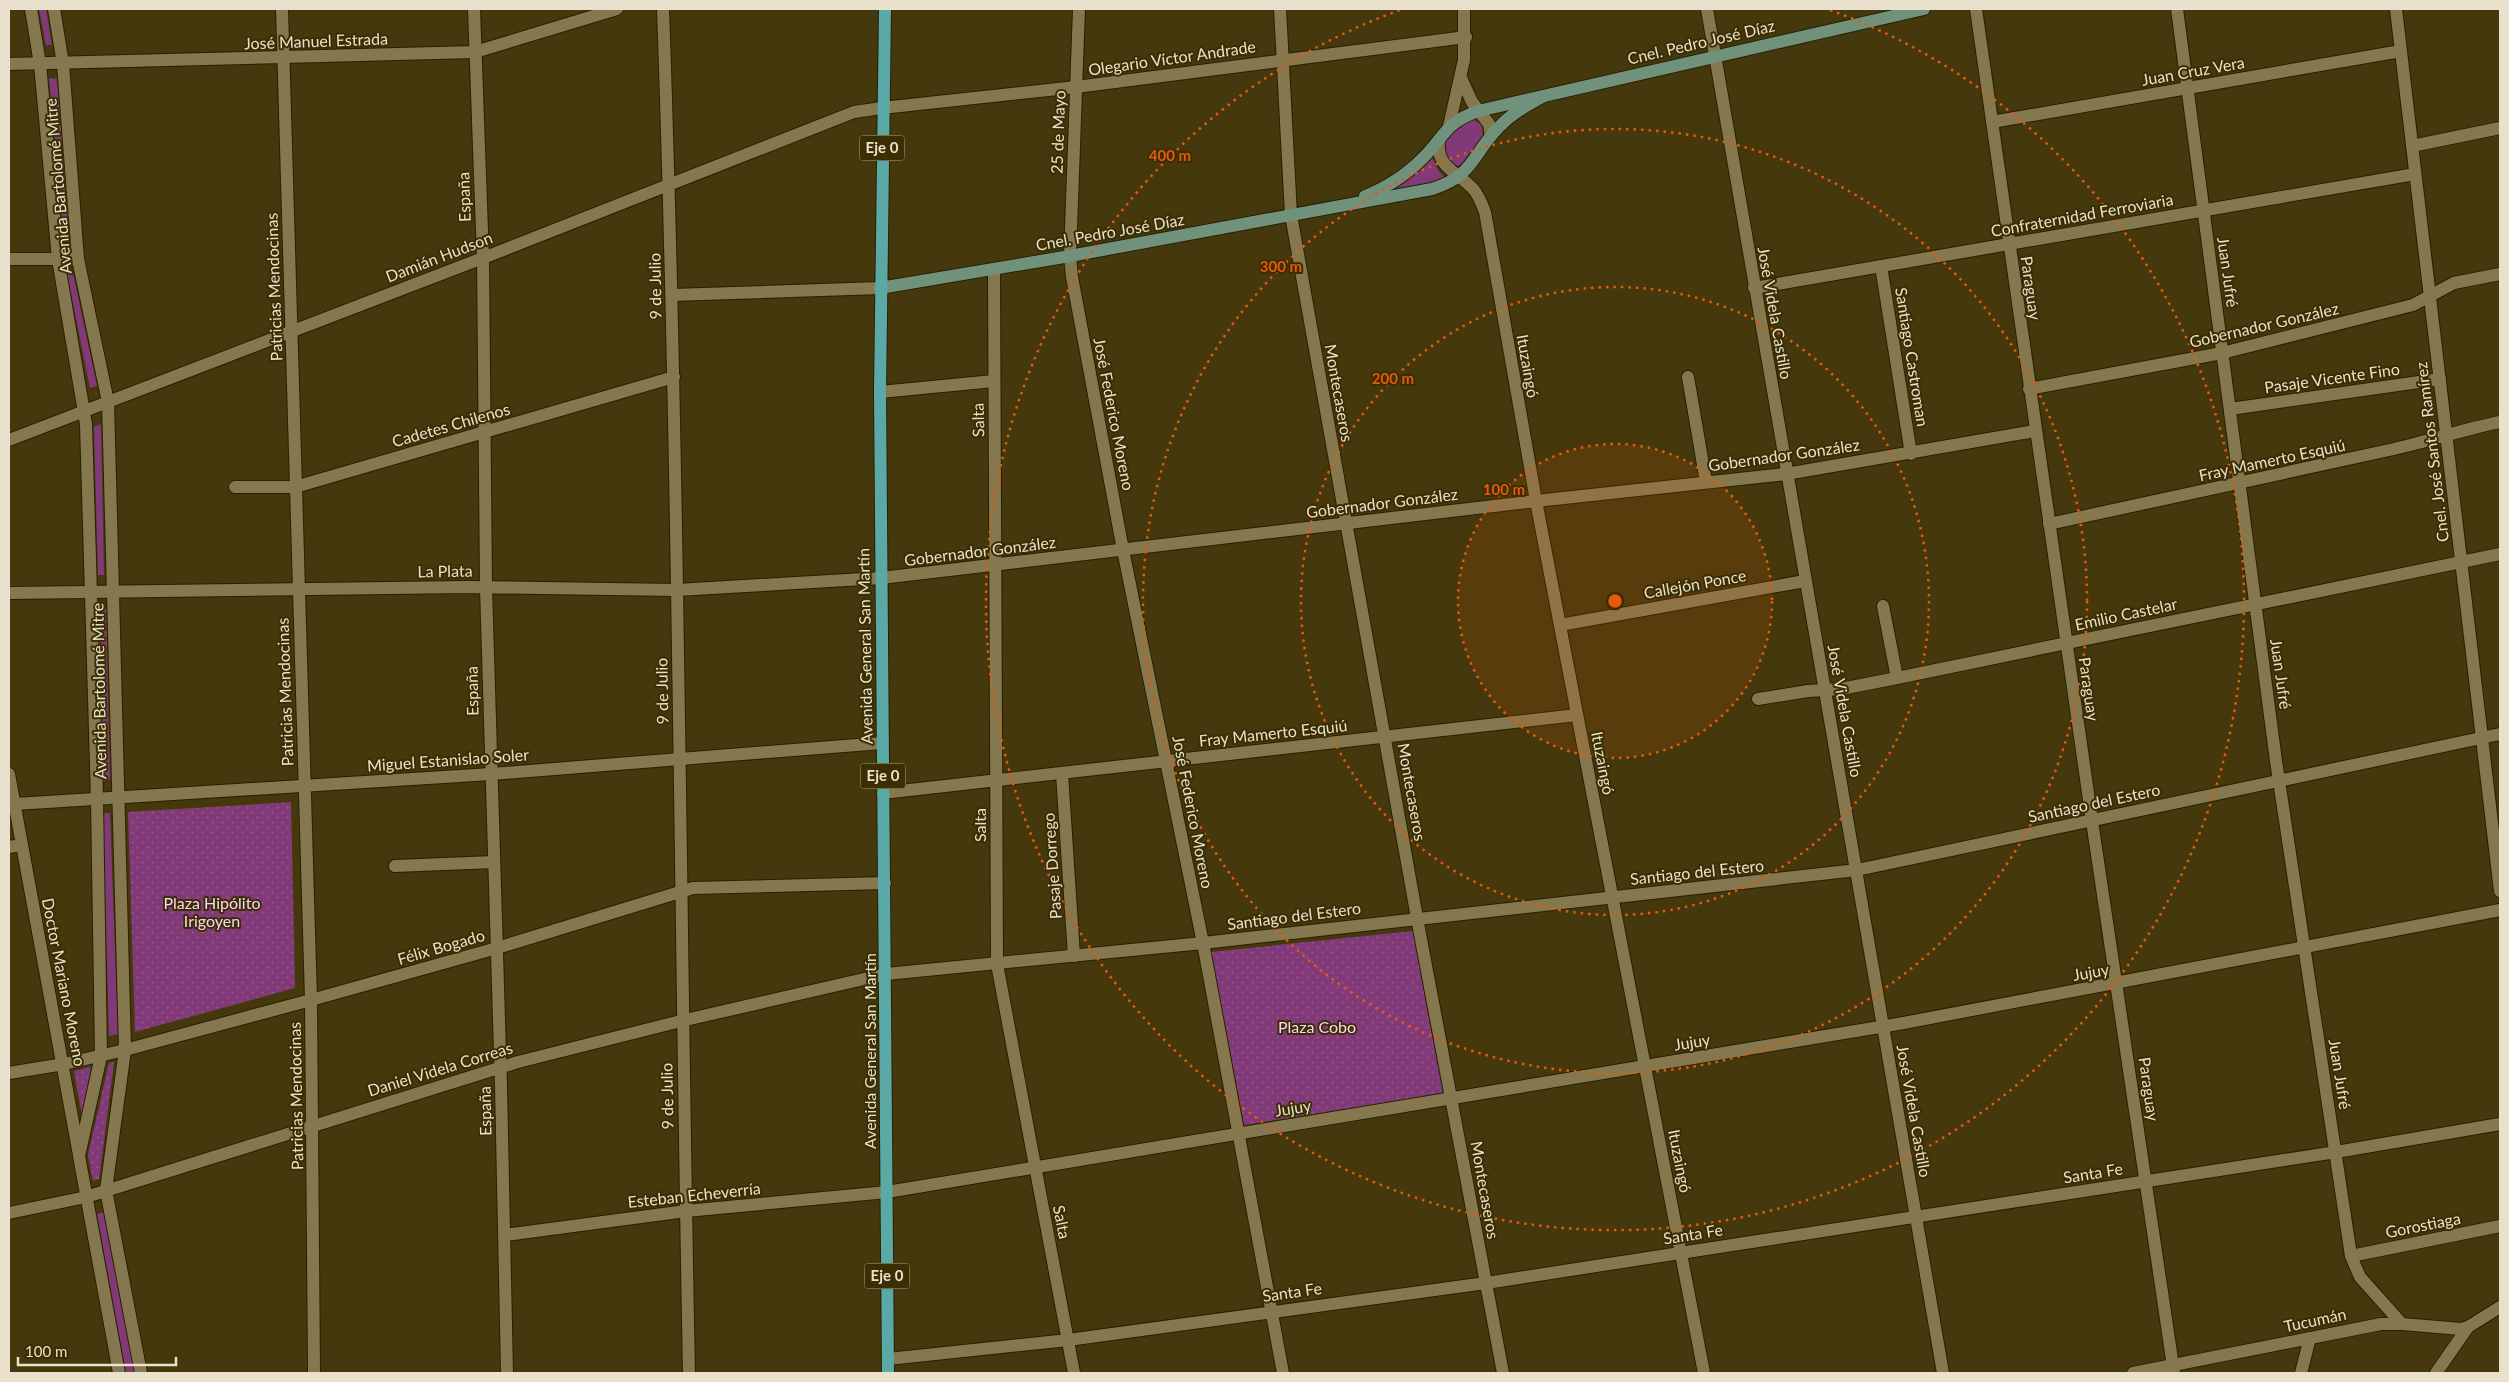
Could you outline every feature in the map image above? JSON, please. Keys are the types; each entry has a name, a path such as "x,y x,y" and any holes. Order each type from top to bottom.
{"main road":[{"name":"Avenida General San Martín","path":"885,9 880,288 880,578 886,974 888,1373"},
{"name":"Cnel. Pedro José Díaz","path":"1344,204 1370,195 1406,173 1439,141 1449,126 1463,117 1892,12 1924,9"},
{"name":"Cnel. Pedro José Díaz","path":"880,288 994,270 1446,185 1455,174 1469,168 1491,136 1511,116 1544,96"}],"street":[{"name":"Avenida Bartolomé Mitre","path":"31,9 40,64 58,259 85,411 97,799 101,1056 79,1156"},
{"name":"Avenida Bartolomé Mitre","path":"54,9 63,64 78,259 108,402 125,1050 106,1190 141,1373"},
{"name":"Patricias Mendocinas","path":"282,9 292,331 294,487 311,1000 314,1373"},
{"name":"España","path":"474,9 483,258 490,774 497,948 507,1373"},
{"name":"José Manuel Estrada","path":"9,64 475,52 617,9"},
{"name":"9 de Julio","path":"663,9 674,377 682,891 682,1021 689,1373"},
{"name":"25 de Mayo","path":"1070,256 1079,9"},
{"name":"Montecaseros","path":"1280,9 1291,215 1345,524 1386,736 1417,918 1503,1373"},
{"path":"1449,126 1461,78 1466,38 1464,9"},
{"name":"José Videla Castillo","path":"1707,9 1786,474 1826,690 1942,1373"},
{"name":"Paraguay","path":"1976,9 2035,431 2116,984 2147,1181 2173,1370"},
{"name":"Juan Jufré","path":"2177,9 2255,604 2303,948 2351,1256 2360,1277 2402,1324"},
{"name":"Cnel. José Santos Ramírez","path":"2396,9 2500,891"},
{"name":"Olegario Víctor Andrade","path":"882,108 1076,87 1282,59 1466,38"},
{"name":"Juan Cruz Vera","path":"1992,122 2401,51"},
{"path":"1461,78 1481,114 1489,124 1491,136"},
{"name":"Damián Hudson","path":"9,440 483,258 854,112 882,108"},
{"path":"2412,146 2500,128"},
{"path":"1439,141 1438,152 1442,161 1455,174"},
{"name":"Ituzaingó","path":"1455,174 1474,190 1485,212 1536,500 1704,1373"},
{"name":"Confraternidad Ferroviaria","path":"1754,288 2415,174"},
{"name":"José Federico Moreno","path":"1070,256 1123,550 1203,942 1283,1373"},
{"path":"9,259 78,259"},
{"name":"Santiago Castroman","path":"1881,266 1910,454"},
{"name":"Salta","path":"994,270 997,964 1074,1373"},
{"name":"Gobernador González","path":"2029,389 2222,353 2413,305 2454,283 2500,274"},
{"path":"672,295 880,288"},
{"name":"Cadetes Chilenos","path":"235,487 294,487 674,377"},
{"path":"1688,377 1706,482"},
{"name":"Pasaje Vicente Fino","path":"2230,409 2440,379"},
{"path":"880,392 994,381"},
{"name":"Fray Mamerto Esquiú","path":"2049,524 2427,442 2468,428 2500,422"},
{"name":"Gobernador González","path":"880,578 996,566 1536,500 1786,474 2035,431"},
{"name":"Emilio Castelar","path":"1758,698 1826,690 1897,678 2500,554"},
{"name":"La Plata","path":"9,593 486,587 676,590 880,578"},
{"name":"Callejón Ponce","path":"1560,625 1806,581"},
{"path":"1883,606 1897,678"},
{"name":"Fray Mamerto Esquiú","path":"883,793 1577,715"},
{"name":"Santiago del Estero","path":"886,974 1074,956 1856,870 2500,734"},
{"name":"Miguel Estanislao Soler","path":"15,804 490,774 882,743"},
{"name":"Doctor Mariano Moreno","path":"9,774 64,1064 86,1197"},
{"name":"Pasaje Dorrego","path":"1062,774 1074,956"},
{"path":"9,847 22,845"},
{"path":"395,866 494,862"},
{"name":"Félix Bogado","path":"9,1073 101,1056 311,1000 497,948 693,888 885,883"},
{"name":"Jujuy","path":"887,1192 1883,1027 2500,910"},
{"name":"Daniel Videla Correas","path":"9,1213 86,1197 313,1124 500,1067 682,1021 886,974"},
{"name":"Santa Fe","path":"888,1359 1068,1340 1486,1283 2336,1152 2500,1124"},
{"name":"Esteban Echeverría","path":"505,1234 686,1211 887,1192"},
{"path":"86,1197 120,1373"},
{"name":"Gorostiaga","path":"2351,1256 2500,1226"},
{"name":"Tucumán","path":"2133,1373 2173,1370 2373,1325 2402,1324 2451,1329 2468,1327 2500,1307"},
{"path":"2436,1373 2468,1327"},
{"path":"2301,1373 2310,1338"}],"green space":[{"path":"39,9 46,9 52,45 46,45"},
{"path":"49,78 57,79 71,240 64,240"},
{"path":"1472,119 1482,125 1483,139 1462,165 1455,166 1445,158 1445,143 1454,129"},
{"path":"1432,157 1438,170 1445,178 1435,183 1372,198"},
{"path":"73,273 97,386 90,388 67,274"},
{"path":"101,424 104,575 98,575 94,427"},
{"path":"100,607 106,607 110,780 103,781"},
{"name":"Plaza Hipólito Irigoyen","path":"291,802 295,988 135,1032 128,812"},
{"path":"103,813 110,813 118,1034 109,1036"},
{"name":"Plaza Cobo","path":"1413,931 1443,1094 1244,1125 1211,952"},
{"path":"114,1062 99,1179 93,1181 88,1155 109,1063"},
{"path":"91,1067 82,1116 74,1071"},
{"path":"104,1212 136,1373 126,1373 97,1214"}]}
